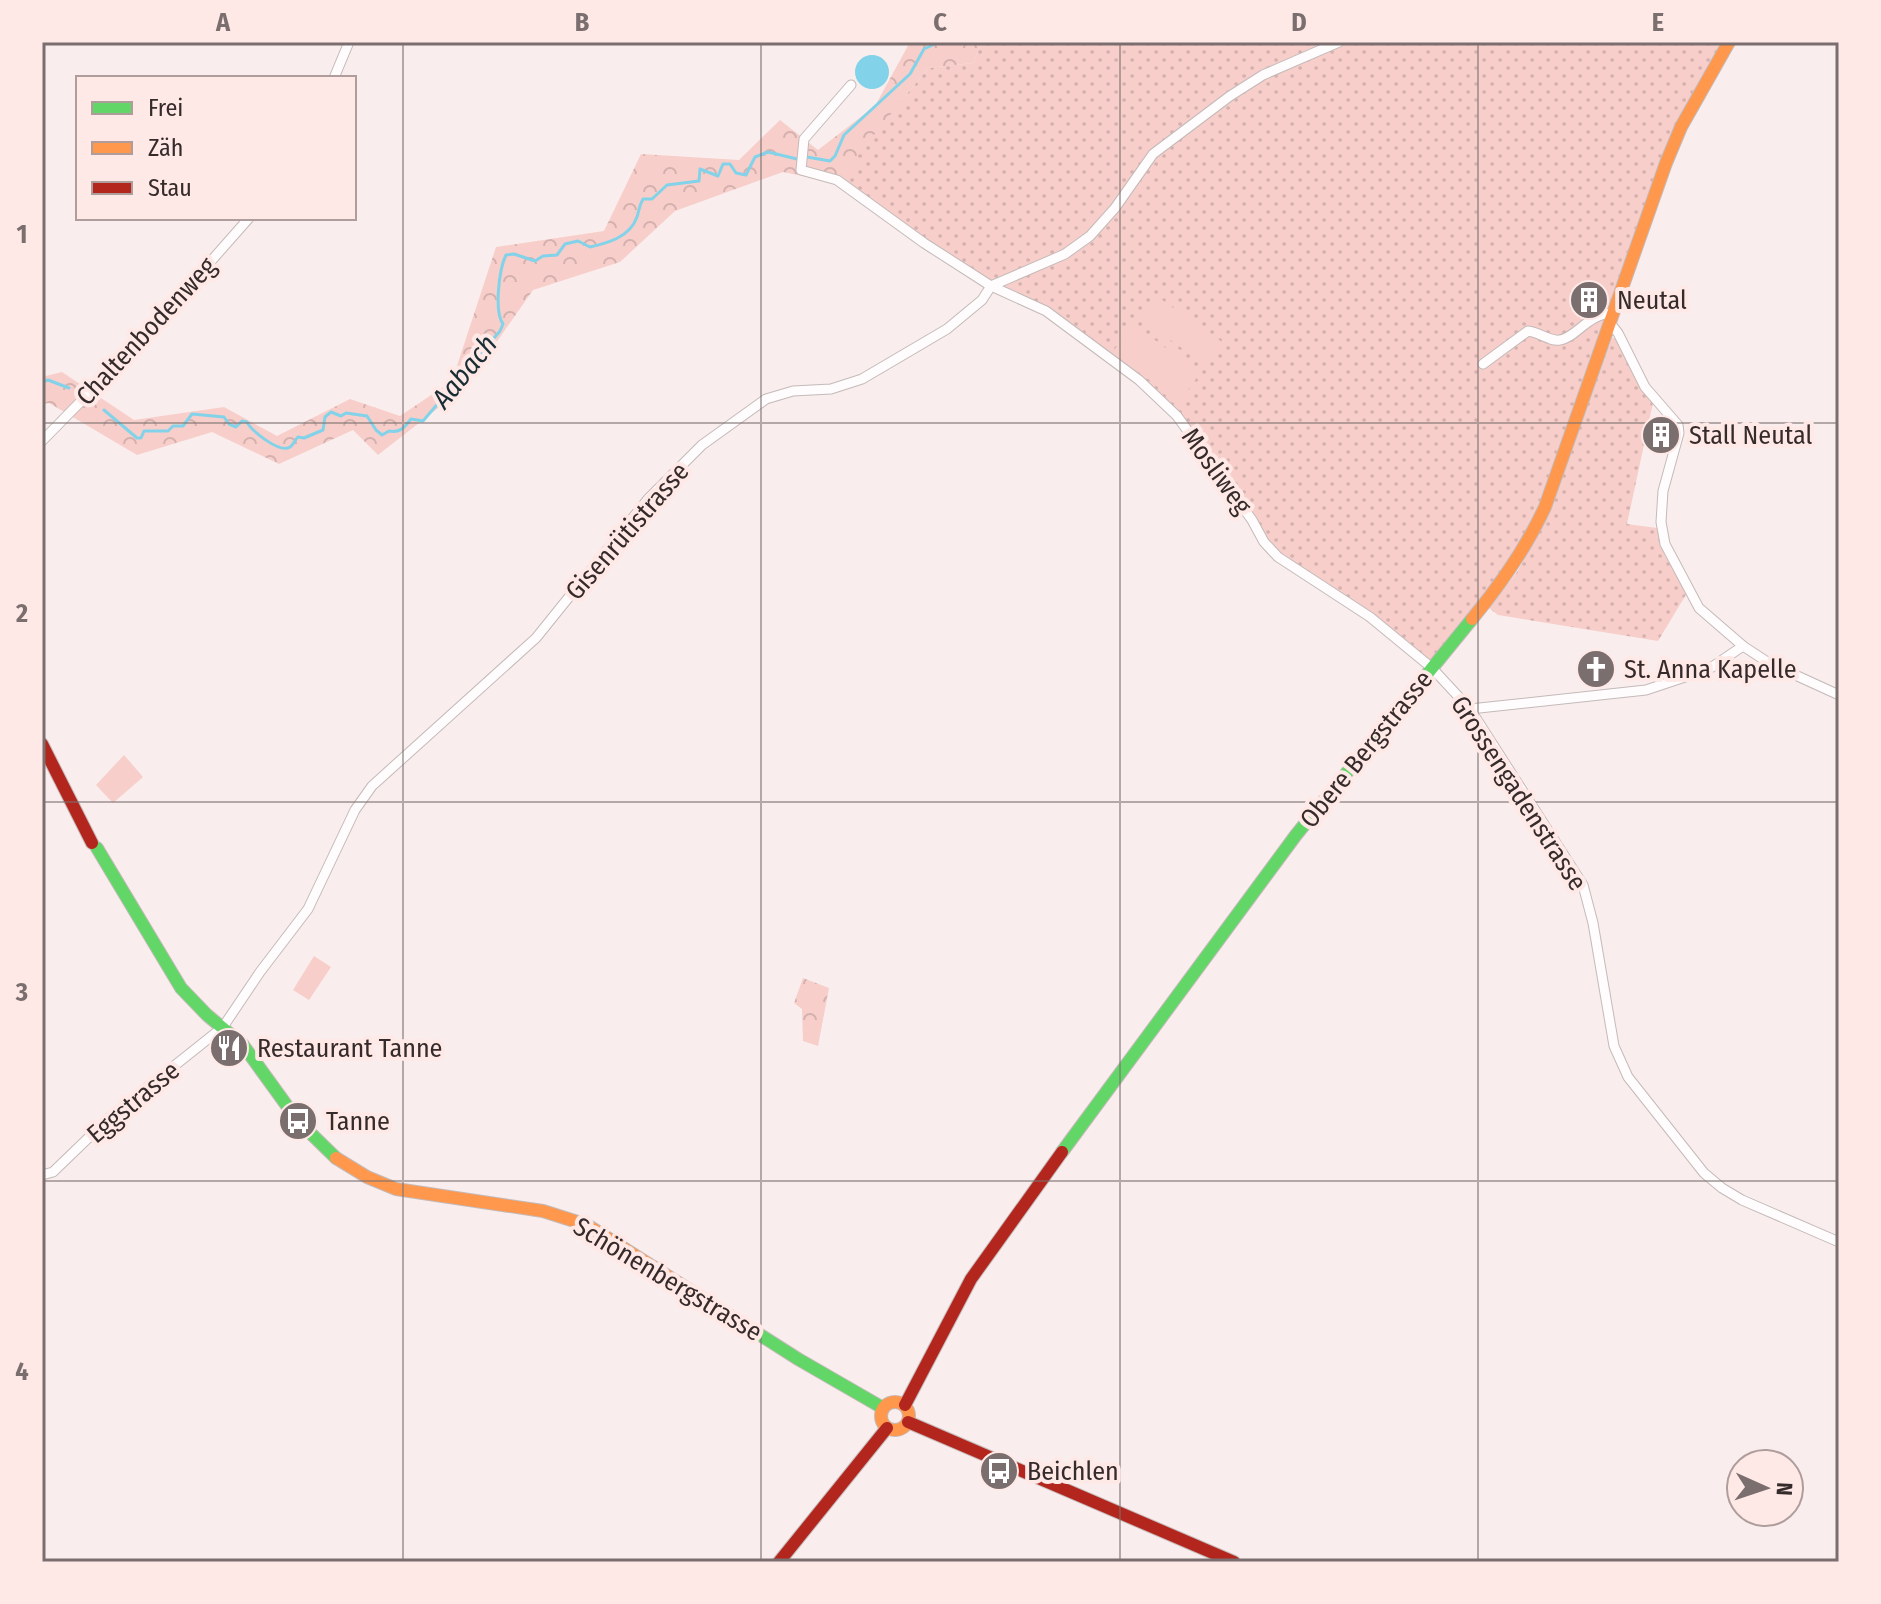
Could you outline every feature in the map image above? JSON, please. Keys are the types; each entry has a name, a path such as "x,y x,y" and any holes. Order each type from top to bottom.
{"street":[{"path":"335,76 349,42"},
{"name":"Gisenrütistrasse","path":"223,1027 308,909 355,810 372,786 536,638 648,499 702,445 766,399 793,391 831,389 862,379 947,329 982,300 991,286 1065,254 1090,236 1115,208 1153,154 1245,85 1339,42"},
{"name":"Obere Bergstrasse","path":"905,1405 971,1279 1006,1227 1258,885 1504,580 1534,531 1676,139 1729,42"},
{"name":"Mosliweg","path":"851,85 804,139 801,170 837,180 924,243 991,286 1046,311 1139,380 1177,416 1252,520 1264,542 1278,557 1370,617 1432,668"},
{"name":"Chaltenbodenweg","path":"42,441 145,336 247,220"},
{"path":"1483,364 1528,331 1557,341 1568,337 1588,321 1612,318 1645,387 1678,425 1679,433 1663,491 1661,522 1665,544 1699,608 1743,646 1769,663 1839,695"},
{"path":"1470,709 1646,690 1709,669 1743,646"},
{"name":"Grossengadenstrasse","path":"1432,668 1470,709 1583,885 1593,923 1614,1046 1635,1087 1704,1173 1722,1188 1742,1200 1839,1242"},
{"name":"Schönenbergstrasse","path":"42,744 86,835 181,988 254,1059 306,1130 337,1159 383,1184 436,1196 543,1211 587,1225 798,1359 883,1408"},
{"name":"Eggstrasse","path":"42,1175 53,1172 110,1117 223,1027"},
{"path":"893,1401 905,1405 909,1413 908,1422 899,1430 887,1428 881,1419 883,1408 893,1401"},
{"path":"908,1422 1234,1562"},
{"path":"779,1562 887,1428"}],"green space":[{"path":"910,42 982,42 973,63 928,68 857,156 846,185 783,172 675,211 620,262 533,290 465,387 378,455 353,430 279,464 212,432 137,455 49,403 42,404 42,377 62,372 134,420 224,407 277,436 350,399 400,416 452,381 496,247 604,231 641,154 739,160 780,120 818,150 875,106"},
{"path":"982,42 1727,42 1654,197 1528,533 1432,668 1278,557 1177,417 1139,380 1046,311 991,286 837,180 928,68 973,63"},
{"path":"1155,295 1222,342 1206,365 1139,318"},
{"path":"1133,324 1200,373 1180,402 1112,353"},
{"path":"1612,338 1617,338 1653,403 1627,524 1657,528 1665,556 1687,593 1658,641 1498,615 1489,608 1517,572 1546,518"},
{"path":"124,755 143,777 113,803 96,785"},
{"path":"314,956 331,967 309,1000 293,990"},
{"path":"803,978 829,988 818,1046 803,1041 802,1009 794,1003"}],"water":[{"path":"872,55 884,60 889,72 884,84 872,89 860,84 855,72 860,60"}],"waterway":[{"name":"Aabach","path":"104,410 137,438 141,438 144,431 168,431 173,426 183,426 192,414 224,417 236,427 242,421 247,422 266,440 285,448 298,437 304,438 323,430 325,417 331,412 341,416 346,413 367,416 382,435 402,429 411,419 423,421 500,331 503,324 498,290 506,255 514,254 535,261 543,256 557,255 565,244 578,241 590,247 611,241 634,224 643,199 652,199 667,185 699,181 700,169 718,176 723,164 730,164 736,173 746,175 755,157 768,152 797,159 807,157 830,161 844,135 910,74 924,49 939,42"},
{"name":"Aabach","path":"42,382 48,380 69,388"}],"traffic: fast":[{"path":"1062,1152 1296,835 1472,619"},
{"path":"97,848 181,988 243,1045 298,1121 336,1158"},
{"path":"707,1301 883,1408"}],"traffic: slow":[{"path":"1472,619 1512,565 1545,507 1666,163 1681,127 1729,42"},
{"path":"336,1158 367,1177 396,1189 543,1211 587,1225 707,1301"},
{"path":"895,1402 905,1406 909,1416 905,1426 895,1430 885,1426 881,1416 885,1406 895,1402"}],"traffic: jam":[{"path":"42,744 92,843"},
{"path":"905,1405 971,1279 1062,1152"},
{"path":"908,1422 1234,1562"},
{"path":"779,1562 887,1428"}],"place":[{"name":"Neutal","path":"1589,300"},
{"name":"Stall Neutal","path":"1661,435"},
{"name":"St. Anna Kapelle","path":"1596,669"},
{"name":"Restaurant Tanne","path":"229,1048"},
{"name":"Tanne","path":"298,1121"},
{"name":"Beichlen","path":"999,1471"}]}
